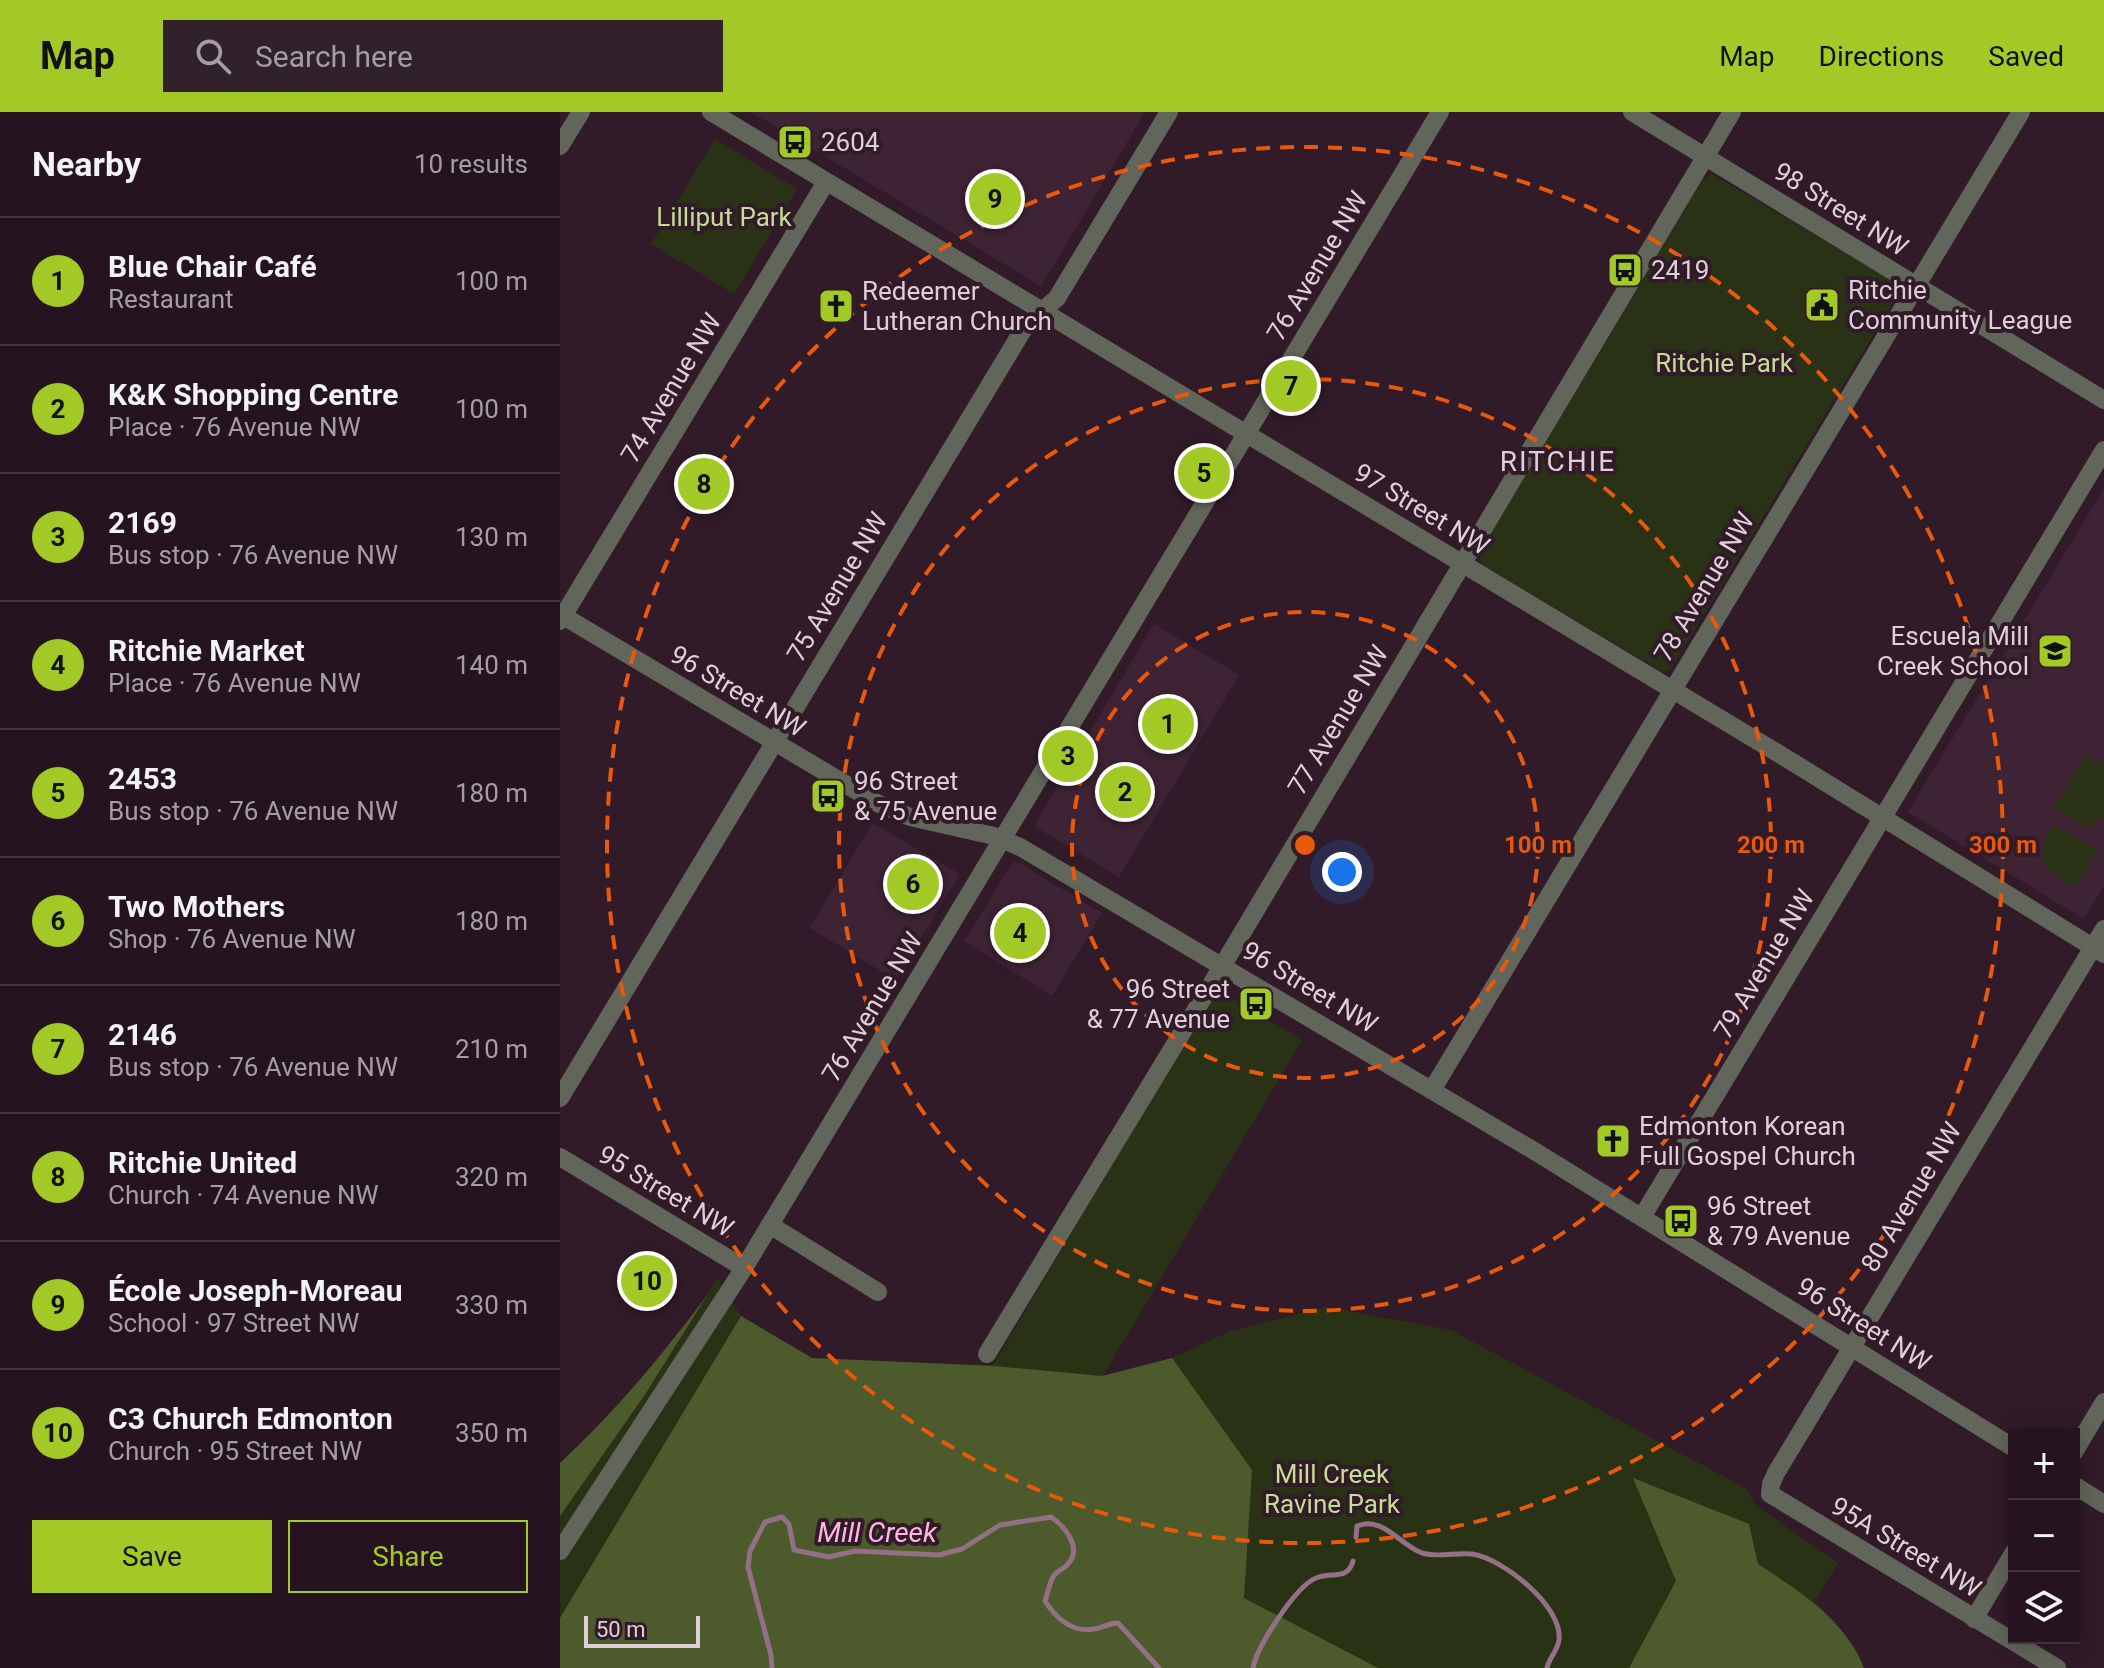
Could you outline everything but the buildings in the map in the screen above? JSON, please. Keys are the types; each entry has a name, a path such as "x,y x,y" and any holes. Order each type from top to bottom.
{"street":[{"path":"560,146 581,112"},
{"name":"97 Street NW","path":"711,112 2098,950"},
{"name":"75 Avenue NW","path":"560,1098 1026,325 1057,298 1169,112"},
{"name":"76 Avenue NW","path":"560,1551 744,1268 1440,112"},
{"name":"98 Street NW","path":"1632,112 2104,400"},
{"name":"77 Avenue NW","path":"987,1354 1732,112"},
{"name":"78 Avenue NW","path":"1432,1090 2021,112"},
{"name":"74 Avenue NW","path":"561,617 826,182"},
{"name":"79 Avenue NW","path":"1642,1217 2104,450"},
{"name":"96 Street NW","path":"561,617 888,809 1003,839 1020,847 1432,1090 2008,1444"},
{"name":"80 Avenue NW","path":"1770,1494 1776,1473 1850,1347 2098,950 2104,929"},
{"name":"95 Street NW","path":"560,1157 744,1268"},
{"name":"95 Street NW","path":"770,1225 878,1292"},
{"path":"2080,1442 2104,1402"},
{"path":"2080,1489 2104,1504"},
{"name":"95A Street NW","path":"1770,1494 2057,1668"},
{"path":"1974,1619 2008,1562"}],"shaded area":[{"path":"751,112 1145,112 1041,286"},
{"name":"Escuela Mill Creek School","path":"2104,489 2104,886 2084,919 1908,812"},
{"path":"1154,624 1239,675 1119,877 1034,826"},
{"path":"873,823 960,874 896,980 810,928"},
{"path":"1013,862 1102,913 1052,996 964,941"}],"green space":[{"name":"Lilliput Park","path":"715,139 797,189 734,294 651,244"},
{"name":"Ritchie Park","path":"1712,174 1894,282 1898,294 1671,669 1663,672 1483,565 1478,555 1703,179"},
{"path":"2086,754 2104,764 2104,819 2099,816 2091,829 2054,808"},
{"path":"2055,825 2098,850 2075,888 2045,868 2043,844"},
{"name":"Mill Creek Ravine Park","path":"1217,990 1302,1040 1103,1376 1172,1358 1228,1332 1326,1307 1451,1330 1747,1489 1755,1505 1838,1563 1815,1601 1856,1649 1864,1668 560,1668 560,1463 603,1422 667,1352 717,1277 741,1316 812,1358 993,1365"},
{"path":"708,1294 644,1396 560,1516 560,1463 638,1382"},
{"path":"741,1316 812,1358 993,1366 1102,1376 1172,1358 1252,1470 1244,1598 1378,1668 560,1668 560,1618"},
{"path":"1633,1478 1749,1524 1758,1564 1805,1596 1833,1621 1856,1651 1864,1668 1629,1668 1676,1581"}],"waterway":[{"name":"Mill Creek","path":"772,1668 748,1567 750,1551 765,1522 782,1517 789,1524 794,1550 829,1557 855,1551 939,1555 962,1549 1000,1525 1051,1517 1070,1538 1074,1552 1067,1565 1052,1580 1045,1601 1049,1607 1065,1623 1079,1629 1118,1623 1159,1668"},
{"name":"Mill Creek","path":"1356,1537 1357,1526 1375,1524 1422,1553 1472,1554 1485,1557 1514,1574 1541,1599 1558,1627 1558,1644 1547,1668"},
{"name":"Mill Creek","path":"1253,1668 1268,1634 1304,1586 1318,1577 1346,1572 1353,1561"}],"place":[{"name":"2604","path":"795,142"},
{"name":"École Joseph-Moreau","path":"995,199"},
{"name":"2419","path":"1625,270"},
{"name":"Ritchie Community League","path":"1822,305"},
{"name":"Redeemer Lutheran Church","path":"836,306"},
{"name":"2146","path":"1291,386"},
{"name":"2453","path":"1204,473"},
{"name":"Ritchie United","path":"704,484"},
{"name":"Escuela Mill Creek School","path":"2055,651"},
{"name":"Blue Chair Café","path":"1168,724"},
{"name":"2169","path":"1068,756"},
{"name":"K&K Shopping Centre","path":"1125,792"},
{"name":"96 Street & 75 Avenue","path":"828,796"},
{"name":"Two Mothers","path":"913,884"},
{"name":"Ritchie Market","path":"1020,933"},
{"name":"96 Street & 77 Avenue","path":"1256,1004"},
{"name":"Edmonton Korean Full Gospel Church","path":"1613,1141"},
{"name":"96 Street & 79 Avenue","path":"1681,1221"},
{"name":"C3 Church Edmonton","path":"647,1281"}],"district":[{"name":"RITCHIE","path":"1558,461"}]}
